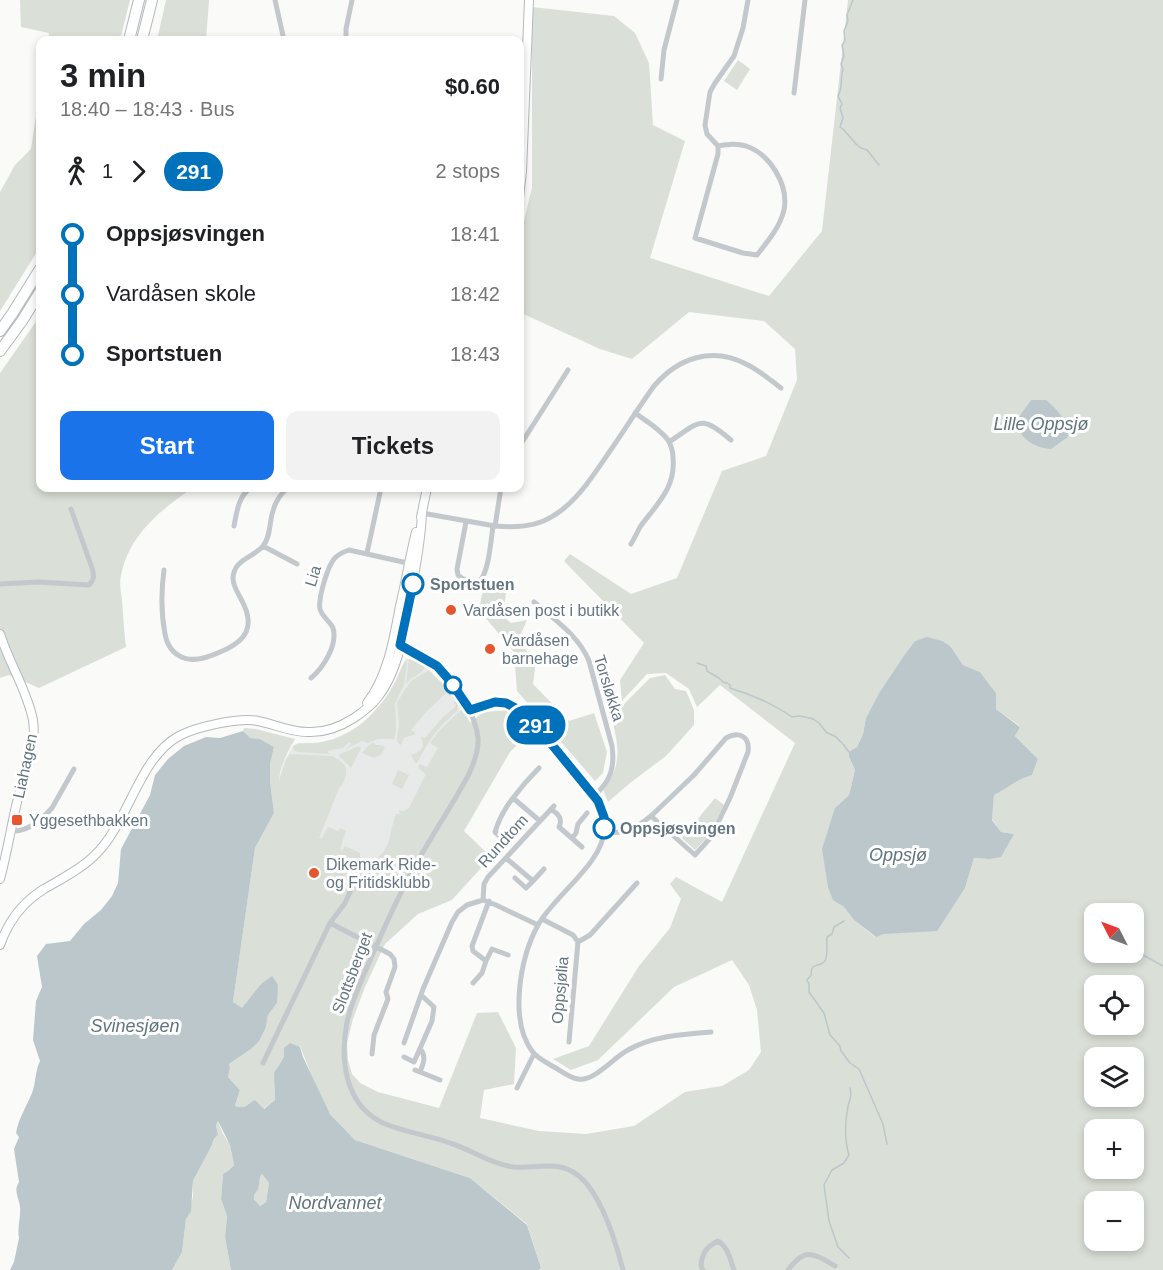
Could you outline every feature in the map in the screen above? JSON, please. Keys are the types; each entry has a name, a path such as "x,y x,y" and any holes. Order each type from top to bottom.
{"highway":[{"path":"130,36 139,0"},
{"path":"143,36 152,0"},
{"path":"0,330 36,275"},
{"path":"0,351 36,298"}],"main road":[{"path":"524,102 529,0"},
{"path":"0,945 15,916 31,898 81,868 102,848 120,822 154,758 172,740 189,732 243,720 257,721 300,732 320,731 343,725 358,715 376,688 396,644 426,492"},
{"name":"Liahagen","path":"0,633 30,706 34,730 32,750 0,879"}],"street":[{"path":"275,0 283,36"},
{"path":"346,36 352,0"},
{"path":"661,79 664,50 676,0"},
{"path":"718,146 730,144 745,146 758,152 771,166 782,185 785,195 784,209 779,224 757,255 695,238 718,154 718,146 707,134 705,125 710,92 734,57 748,0"},
{"path":"794,93 805,0"},
{"path":"422,513 512,528 533,525 553,516 573,501 588,483 663,375 680,363 696,357 716,355 735,359 760,372 781,388"},
{"path":"524,439 568,370"},
{"path":"631,544 638,530 667,491 672,479 674,459 669,442 657,428 635,414"},
{"path":"669,442 692,426 703,423 711,424 731,440"},
{"path":"234,526 239,502 245,492"},
{"path":"164,570 161,592 162,612 166,641 171,648 180,657 194,660 225,650 241,639 249,626 248,613 234,585 233,578 237,566 263,546 269,530 272,511 284,492"},
{"path":"367,553 380,492"},
{"path":"466,522 457,569 458,575 463,579 479,582 486,569 500,492"},
{"path":"0,584 39,582 89,585 92,582 94,577 92,568 71,509"},
{"path":"263,546 297,564"},
{"name":"Lia","path":"311,678 327,658 334,639 332,625 323,615 320,607 329,568 335,558 340,553 350,550 412,564"},
{"name":"Torsløkka","path":"534,602 577,642 589,662 614,759 609,778 594,796"},
{"name":"Slottsberget","path":"396,644 437,666 451,682 470,710 476,725 478,741 475,759 460,790 413,869 352,1004 344,1043 347,1078 361,1107 383,1122 454,1144 497,1164 516,1167 550,1165 566,1168 579,1176 589,1186 601,1208 616,1244 623,1270"},
{"path":"470,710 495,702 506,703 517,708 531,720 598,801 604,817 602,845 542,919 526,956 522,971 519,1012 522,1032 534,1054 579,1080 596,1074 620,1055 641,1043 711,1032"},
{"path":"604,832 633,830 694,775 726,738 733,734 741,735 746,739 749,744 748,752 730,798 711,837 695,855 651,816"},
{"path":"503,839 495,832 504,809 539,768"},
{"name":"Liahagen","path":"11,831 27,829 48,813 74,769"},
{"path":"513,798 540,821"},
{"name":"Rundtom","path":"486,961 473,951 472,946 486,901 484,884 488,877 553,807 561,820 559,827 572,838"},
{"path":"582,847 572,838 578,824 587,813"},
{"path":"509,844 514,849"},
{"path":"506,858 533,881"},
{"path":"262,1063 330,924 345,903 357,868"},
{"path":"521,871 512,880 526,888 544,869"},
{"name":"Oppsjølia","path":"578,942 591,935 637,884"},
{"path":"404,1043 421,995 458,912 467,905 486,901 538,925"},
{"name":"Oppsjølia","path":"542,919 573,935 578,942 569,1042"},
{"path":"330,924 390,954 394,959 395,967 386,992 388,999 374,1035 372,1054"},
{"path":"473,983 482,973 489,948 508,955"},
{"path":"404,1058 414,1062 432,1021 434,1007 421,995"},
{"path":"420,1049 424,1059 418,1071 440,1080"},
{"path":"517,1088 534,1054"},
{"path":"703,1270 700,1266 704,1252 718,1241 728,1253 734,1270"},
{"path":"788,1270 796,1259 807,1254 820,1257 835,1266"}],"shaded area":[{"path":"20,0 130,0 121,36 49,36 49,33 21,27"},
{"path":"166,0 209,0 206,36 158,36"},
{"path":"848,0 1163,0 1163,1270 540,1270 527,1224 470,1178 355,1140 330,1114 300,1046 277,1068 275,1100 263,1109 250,1103 244,1107 235,1105 240,1090 228,1077 229,1064 251,1049 266,1027 268,1015 277,1003 261,984 242,1009 233,1002 255,848 274,813 270,764 274,747 260,739 249,738 243,731 244,728 295,739 282,765 279,781 290,754 332,756 342,762 346,769 345,777 319,838 322,838 328,827 346,831 340,849 342,851 345,846 360,853 360,857 367,864 386,849 396,814 400,814 399,810 404,811 409,808 426,774 418,768 420,764 427,767 438,748 430,743 462,709 470,723 483,712 510,710 525,720 533,729 510,752 464,831 491,857 452,900 418,914 385,944 365,987 347,1043 352,1074 360,1083 378,1092 439,1108 477,1013 498,1012 516,1048 514,1084 484,1090 480,1118 539,1131 586,1134 634,1126 685,1092 722,1086 749,1070 761,1052 757,1010 749,985 732,960 674,987 598,1060 571,1070 553,1059 589,1046 639,966 670,928 681,899 670,884 676,877 722,902 795,743 720,685 697,707 689,689 666,673 647,674 622,701 620,680 644,643 564,561 570,554 631,594 677,578 722,471 766,456 797,380 795,349 764,321 689,312 632,359 600,349 524,314 524,220 532,188 532,7 614,16 635,33 649,63 653,125 685,141 650,258 769,296 822,231","holes":["927,638 951,647 963,665 980,672 996,693 996,709 1020,726 1015,736 1038,759 1032,775 994,795 992,819 1001,832 1014,834 989,859 974,858 965,888 875,937 854,920 843,906 835,808 849,795 855,770 849,757 863,734 866,718 879,693 905,654 915,641"]},
{"path":"738,60 750,69 737,90 724,81"},
{"path":"36,115 36,253 0,311 0,192 15,165 31,149"},
{"path":"36,322 36,492 187,492 169,505 138,536 125,562 120,585 126,647 39,688 9,675 0,678 0,373"},
{"path":"483,590 506,593 503,616 511,623 527,620 520,636 524,648 536,661 533,684 569,721 594,713 607,752 603,773 595,781 517,691 514,652 479,610"},
{"path":"406,659 424,665 449,690 471,723 381,872 276,821 277,785 284,761 293,746 298,743 319,743 333,739 364,722 384,701"},
{"path":"409,659 424,665 425,668 406,684"},
{"path":"405,661 407,662 404,685 395,703 394,739 378,739 368,743 362,741 346,749 351,744 349,742 343,748 328,751 329,754 295,751 293,746 295,745 335,739 361,724 388,694"},
{"path":"429,670 453,694 450,696 446,693 427,711 411,730 415,733 414,735 404,738 401,745 397,740 399,724 397,702 411,681"},
{"path":"665,675 675,689 686,691 694,710 694,725 666,756 608,802 603,789 610,780 618,752 611,713 619,709 650,678"},
{"path":"456,700 457,711 439,729 415,763 411,755 422,747 421,737 425,738 456,706 454,702"},
{"path":"372,743 385,747 381,755 374,758 362,753"},
{"path":"359,746 361,748 351,768 338,755"},
{"path":"398,770 409,775 402,789 392,784"},
{"path":"715,798 724,805 708,836 695,850 682,838"},
{"path":"218,1121 230,1145 234,1165 223,1174 221,1199 227,1216 225,1237 231,1270 172,1270 182,1252 186,1219 193,1197 193,1181 218,1135 216,1125"},
{"path":"262,1174 269,1183 266,1202 260,1206 254,1199 254,1195 258,1190"}],"water":[{"name":"Lille Oppsjø","path":"1031,400 1046,400 1063,419 1069,436 1051,449 1026,440 1019,429 1020,416"},
{"name":"Oppsjø","path":"927,637 942,641 951,647 963,665 980,672 996,693 996,709 1020,727 1015,736 1038,759 1032,775 994,795 992,820 1001,832 1014,834 1001,857 974,858 965,888 937,931 884,934 876,937 854,920 843,906 833,900 828,887 822,849 835,808 849,795 855,770 849,752 857,747 863,734 866,718 879,693 905,654 915,641"},
{"name":"Svinesjøen","path":"243,731 250,738 260,739 274,747 270,764 270,781 274,813 255,848 233,1002 242,1008 261,984 272,976 278,985 277,1003 268,1015 266,1027 259,1041 229,1064 228,1077 240,1090 235,1105 244,1107 255,1100 264,1109 275,1100 274,1073 284,1057 284,1048 290,1043 300,1047 330,1114 355,1140 470,1178 527,1225 541,1268 539,1270 231,1270 225,1237 227,1216 221,1199 223,1174 234,1165 230,1145 218,1121 216,1125 218,1135 193,1181 191,1211 186,1219 182,1252 172,1270 10,1270 19,1238 20,1207 16,1191 19,1182 14,1149 19,1137 16,1133 33,1089 40,1061 33,1040 36,1001 42,987 37,956 46,944 70,941 112,896 118,883 121,849 150,795 155,775 168,759 184,746 206,737 220,738","holes":["262,1174 269,1183 266,1202 260,1206 254,1199 254,1195"]}],"waterway":[{"path":"853,0 847,15 845,41 842,45 843,69 838,96 842,104 840,108 843,118 840,127 856,144 867,150 879,165"},
{"path":"697,663 706,666 707,671 730,685 730,688 762,700 792,717 813,719 826,732 836,737 849,752"},
{"path":"844,921 834,927 832,934 827,937 826,960 812,968 807,980 809,992 824,1013 830,1035 850,1063 859,1069 883,1124 887,1144"},
{"path":"1144,956 1163,966"},
{"path":"849,1258 838,1247 829,1221 824,1185 832,1170 844,1163 849,1155 846,1130 850,1088"}],"bus line":[{"name":"291","path":"413,584 400,645 437,666 470,710 495,702 506,703 523,712 598,801 604,817 604,828"}],"place":[{"name":"Sportstuen","path":"413,584"},
{"name":"Vardåsen post i butikk","path":"451,610"},
{"name":"Vardåsen barnehage","path":"490,649"},
{"name":"Yggesethbakken","path":"17,820"},
{"name":"Oppsjøsvingen","path":"604,828"},
{"name":"Dikemark Ride- og Fritidsklubb","path":"314,873"}],"water label":[{"name":"Nordvannet","path":"335,1203"}]}
